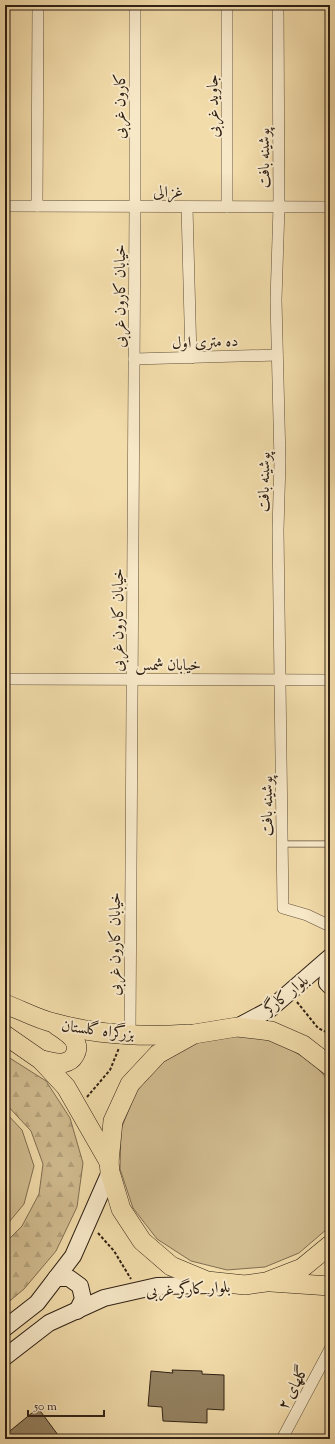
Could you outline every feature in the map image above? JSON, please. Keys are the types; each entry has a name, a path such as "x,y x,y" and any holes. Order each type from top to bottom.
{"highway":[{"name":"بزرگراه گلستان","path":"5,1004 53,1023 83,1029 164,1036 194,1034"},
{"path":"41,1060 64,1062 72,1059 76,1052 77,1045 73,1038 53,1023"},
{"path":"110,1167 113,1121 130,1084 158,1054 194,1034 237,1027 271,1031 303,1045 330,1066"},
{"path":"5,1035 41,1060 66,1087 78,1106 110,1167 120,1209 142,1242 171,1266 207,1281 245,1285 266,1282 330,1286"},
{"path":"266,1282 302,1268 330,1245"}],"main road":[{"path":"330,958 327,982 330,986"},
{"name":"بلوار کارگر","path":"237,1027 269,1010 330,958"},
{"path":"5,1328 37,1303 73,1256 110,1167"},
{"path":"56,1278 69,1278 80,1286 83,1299 77,1311"},
{"name":"بلوار کارگر غربی","path":"5,1357 48,1323 104,1298 157,1286 245,1285"}],"street":[{"path":"37,206 38,5"},
{"name":"کارون غربی","path":"135,5 135,207"},
{"name":"جاوید غربی","path":"227,207 228,5"},
{"name":"پوشینه بافت","path":"278,5 279,207 276,300 283,908 307,914 330,926"},
{"name":"غزالی","path":"5,206 330,207"},
{"name":"خیابان کارون غربی","path":"127,1034 132,680 135,207"},
{"path":"187,207 191,358"},
{"name":"ده متری اول","path":"134,359 277,356"},
{"name":"خیابان شمس","path":"5,679 330,680"},
{"name":"گلهای ۲","path":"282,1439 330,1349"}],"lane":[{"path":"330,810 330,818"},
{"path":"282,844 330,844"}],"path":[{"path":"290,992 318,1028 330,1034"},
{"path":"78,1106 110,1070 127,1034"},
{"path":"88,1222 114,1251 138,1291"}],"green space":[{"path":"236,1034 275,1041 311,1061 330,1082 330,1224 327,1229 299,1253 265,1267 227,1270 191,1261 157,1239 133,1208 120,1169 121,1129 136,1092 162,1061 196,1041"},
{"path":"5,1055 46,1081 70,1118 83,1163 77,1207 56,1251 24,1289 5,1305 5,1243 22,1226 39,1194 43,1164 31,1131 5,1103"},
{"path":"5,1112 22,1130 34,1166 24,1204 5,1227"}],"building":[{"path":"172,1370 202,1371 202,1374 224,1375 224,1410 207,1409 207,1423 163,1421 162,1407 148,1406 151,1371 173,1373"},
{"path":"38,1408 61,1439 5,1439 5,1435"}]}
